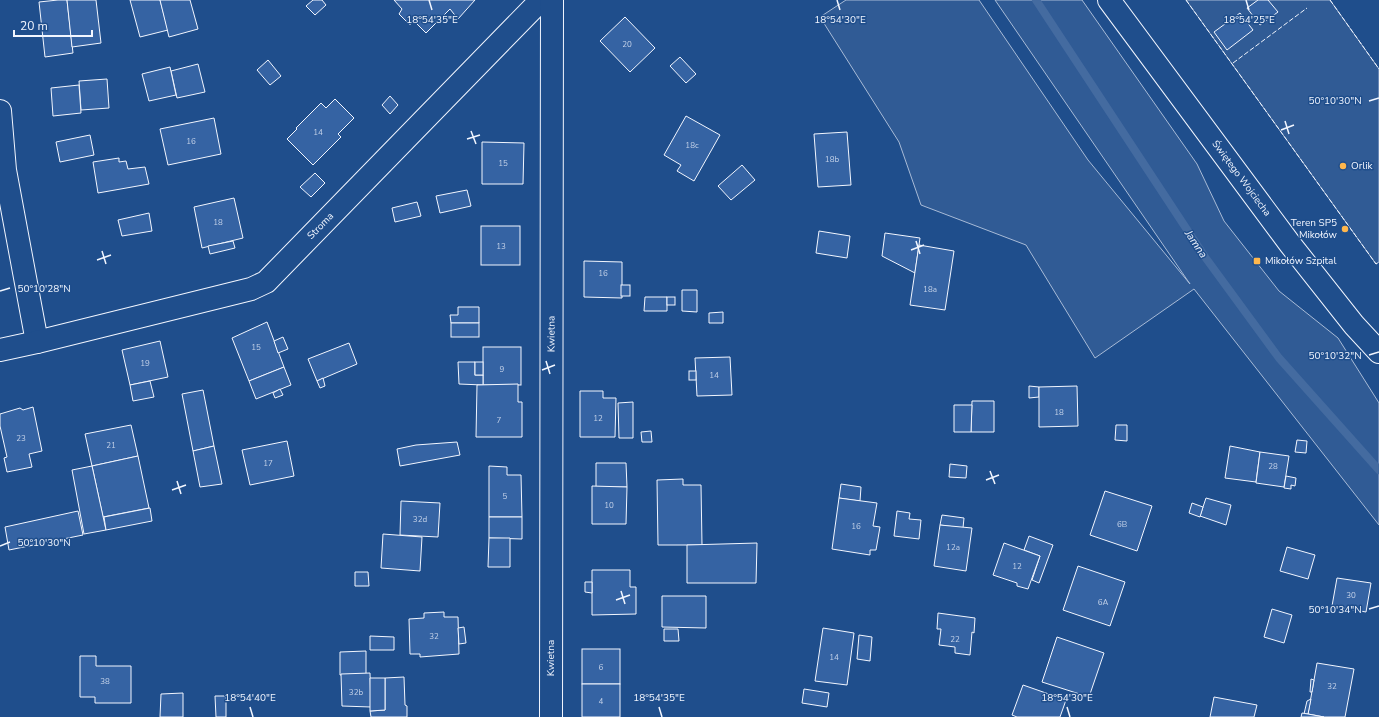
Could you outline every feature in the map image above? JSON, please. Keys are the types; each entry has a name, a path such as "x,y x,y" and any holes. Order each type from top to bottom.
{"street":[{"name":"Stroma","path":"0,350 251,289 266,282 541,0"},
{"name":"Kwietna","path":"551,717 552,0"},
{"name":"Świętego Wojciecha","path":"1109,0 1290,244 1354,325 1379,352"},
{"path":"0,111 5,170 37,342"}],"shaded area":[{"path":"846,0 979,0 1088,160 1190,284 995,0 1082,0 1197,164 1224,221 1279,291 1338,338 1379,403 1379,525 1194,289 1095,358 1026,245 921,205 899,142 820,17"},
{"name":"Orlik","path":"1186,0 1330,0 1379,69 1379,262 1376,264"}],"building":[{"path":"67,0 73,53 45,57 39,2"},
{"path":"67,0 96,0 101,43 72,47"},
{"path":"130,0 160,0 168,30 140,37"},
{"path":"160,0 190,0 198,29 169,37"},
{"path":"313,0 322,0 326,5 315,15 306,6"},
{"path":"394,0 475,0 458,19 450,9 426,33 414,21 410,25 399,14 402,9"},
{"path":"1258,0 1268,0 1278,12 1260,25 1247,8"},
{"path":"1240,13 1253,30 1227,50 1214,32"},
{"path":"625,17 655,48 630,72 600,41"},
{"path":"680,57 696,74 686,83 670,66"},
{"path":"268,60 281,76 270,85 257,70"},
{"path":"198,64 205,92 177,98 171,71"},
{"path":"170,67 176,95 149,101 142,74"},
{"path":"107,79 109,108 81,110 79,81"},
{"path":"79,85 81,113 53,116 51,88"},
{"path":"390,96 398,105 390,114 382,105"},
{"path":"335,99 354,118 338,134 341,137 313,165 287,139 321,103 326,108"},
{"path":"686,116 720,135 694,181 677,171 681,165 664,155"},
{"path":"214,118 221,154 168,165 160,129"},
{"path":"847,132 851,185 818,187 814,134"},
{"path":"90,135 94,155 60,162 56,142"},
{"path":"482,142 524,143 523,184 482,184"},
{"path":"119,158 119,162 126,161 128,169 145,167 149,184 98,193 93,162"},
{"path":"742,165 755,180 731,200 718,186"},
{"path":"315,173 325,183 311,197 300,187"},
{"path":"467,190 471,206 440,213 436,196"},
{"path":"234,198 243,238 202,248 194,207"},
{"path":"417,202 421,216 395,222 392,208"},
{"path":"149,213 152,231 122,236 118,220"},
{"path":"481,226 520,226 520,265 481,265"},
{"path":"819,231 850,236 847,258 816,253"},
{"path":"885,233 920,238 915,273 882,256"},
{"path":"233,241 235,248 210,254 208,246"},
{"path":"919,245 954,251 945,310 910,305"},
{"path":"584,261 622,262 622,298 584,297"},
{"path":"621,285 630,285 630,296 621,296"},
{"path":"682,290 697,290 697,312 682,311"},
{"path":"645,297 667,297 667,311 644,311"},
{"path":"667,297 675,297 675,305 667,305"},
{"path":"458,307 479,307 479,323 451,323 450,315 458,315"},
{"path":"723,312 723,323 709,323 709,313"},
{"path":"267,322 284,367 249,381 232,338"},
{"path":"451,323 479,323 479,337 451,337"},
{"path":"283,337 288,349 278,353 274,341"},
{"path":"160,341 168,377 130,385 122,350"},
{"path":"349,343 357,364 317,381 308,359"},
{"path":"483,347 521,347 521,385 483,385"},
{"path":"730,357 732,395 697,396 695,358"},
{"path":"458,362 475,362 475,375 483,375 483,385 459,384"},
{"path":"475,362 483,362 483,375 475,375"},
{"path":"284,367 291,385 256,399 249,381"},
{"path":"689,371 696,371 696,380 689,380"},
{"path":"323,378 325,386 320,388 317,381"},
{"path":"150,381 154,397 133,401 130,385"},
{"path":"518,384 518,402 522,402 522,437 476,437 477,385"},
{"path":"1029,386 1039,387 1039,397 1029,398"},
{"path":"1077,386 1078,426 1039,427 1039,387"},
{"path":"280,389 283,395 275,398 273,393"},
{"path":"203,390 214,446 193,451 182,394"},
{"path":"580,391 603,391 603,398 616,398 615,437 580,437"},
{"path":"972,401 994,401 994,432 971,432"},
{"path":"633,402 633,438 619,438 618,403"},
{"path":"954,405 972,405 971,432 954,432"},
{"path":"33,407 42,451 29,454 32,467 7,472 4,458 7,457 0,426 0,414 20,408 23,410"},
{"path":"131,425 138,456 92,466 85,434"},
{"path":"1116,425 1127,425 1127,441 1115,440"},
{"path":"651,431 652,442 642,442 641,432"},
{"path":"1297,440 1307,441 1306,453 1295,452"},
{"path":"287,441 294,476 250,485 242,450"},
{"path":"457,442 460,455 400,466 397,449 416,445"},
{"path":"214,446 222,484 200,487 193,451"},
{"path":"1230,446 1260,452 1256,482 1225,478"},
{"path":"1260,452 1289,456 1284,487 1256,483"},
{"path":"138,456 149,508 103,517 92,466"},
{"path":"596,463 626,463 627,487 596,487"},
{"path":"950,464 967,466 966,478 949,477"},
{"path":"92,466 106,530 84,534 72,470"},
{"path":"489,466 507,467 507,475 521,475 522,517 489,517"},
{"path":"1286,476 1296,478 1295,486 1291,485 1291,489 1284,488"},
{"path":"683,479 683,485 701,485 702,545 658,545 657,480"},
{"path":"841,484 861,487 860,501 839,498"},
{"path":"592,486 627,487 626,524 592,524"},
{"path":"1105,491 1152,506 1137,551 1090,535"},
{"path":"839,498 877,503 873,526 880,527 876,550 870,550 870,555 832,549"},
{"path":"1206,498 1231,505 1226,525 1200,516"},
{"path":"401,501 440,503 438,537 400,535"},
{"path":"1192,503 1203,507 1200,517 1189,513"},
{"path":"150,508 152,521 106,530 104,517"},
{"path":"78,511 83,535 9,550 5,527"},
{"path":"897,511 910,513 909,519 921,520 919,539 894,536"},
{"path":"942,515 964,518 963,528 940,525"},
{"path":"489,517 522,517 522,539 489,538"},
{"path":"940,525 972,528 966,571 934,566"},
{"path":"383,534 422,537 420,571 381,568"},
{"path":"1029,536 1053,545 1039,583 1032,580 1040,556 1024,550"},
{"path":"489,538 510,538 510,567 488,567"},
{"path":"757,543 756,583 687,583 687,545"},
{"path":"1004,543 1040,556 1028,589 1017,586 1017,583 993,575"},
{"path":"1287,547 1315,555 1308,579 1280,571"},
{"path":"1078,566 1125,582 1110,626 1063,610"},
{"path":"592,570 630,570 630,587 636,587 636,614 592,615"},
{"path":"355,572 368,572 369,586 355,586"},
{"path":"1337,578 1371,583 1366,612 1332,606"},
{"path":"585,582 592,582 592,593 585,592"},
{"path":"662,596 706,596 706,628 662,627"},
{"path":"1272,609 1292,615 1284,643 1264,637"},
{"path":"444,612 444,617 458,617 459,654 420,657 420,654 410,654 409,619 424,618 424,613"},
{"path":"938,613 975,618 970,655 955,653 955,647 939,645 941,629 937,629"},
{"path":"464,627 466,643 459,644 458,628"},
{"path":"823,628 854,633 847,685 815,681"},
{"path":"664,629 678,629 679,641 664,641"},
{"path":"859,635 872,637 870,661 857,659"},
{"path":"370,636 394,637 394,650 370,650"},
{"path":"1057,637 1104,653 1089,697 1042,682"},
{"path":"582,649 620,649 620,684 582,684"},
{"path":"366,651 366,674 340,675 340,652"},
{"path":"80,656 96,656 96,666 131,666 131,703 95,703 95,697 80,697"},
{"path":"1317,663 1354,669 1345,717 1324,717 1308,714"},
{"path":"370,673 371,707 342,706 341,674"},
{"path":"404,677 407,717 371,717 370,711 385,710 385,678"},
{"path":"370,678 385,678 385,710 370,711"},
{"path":"1311,679 1314,680 1312,692 1310,692"},
{"path":"582,684 620,684 620,717 582,717"},
{"path":"1023,685 1066,700 1060,717 1017,717 1012,715"},
{"path":"804,689 829,693 827,707 802,703"},
{"path":"183,693 183,717 160,717 161,694"},
{"path":"215,696 226,696 226,717 216,717"},
{"path":"1214,697 1257,705 1254,717 1210,717"},
{"path":"1311,699 1308,714 1304,714 1307,701"},
{"path":"1302,713 1308,714 1324,717 1301,717"}],"waterway":[{"name":"Jamna","path":"1036,0 1205,257 1279,358 1379,470"}],"fence":[{"path":"1186,0 1376,264 1379,262"},
{"path":"1330,0 1379,69"},
{"path":"1233,63 1307,8"}],"place":[{"name":"Orlik","path":"1343,166"},
{"name":"Teren SP5 Mikołów","path":"1345,229"},
{"name":"Mikołów Szpital","path":"1257,261"}]}
